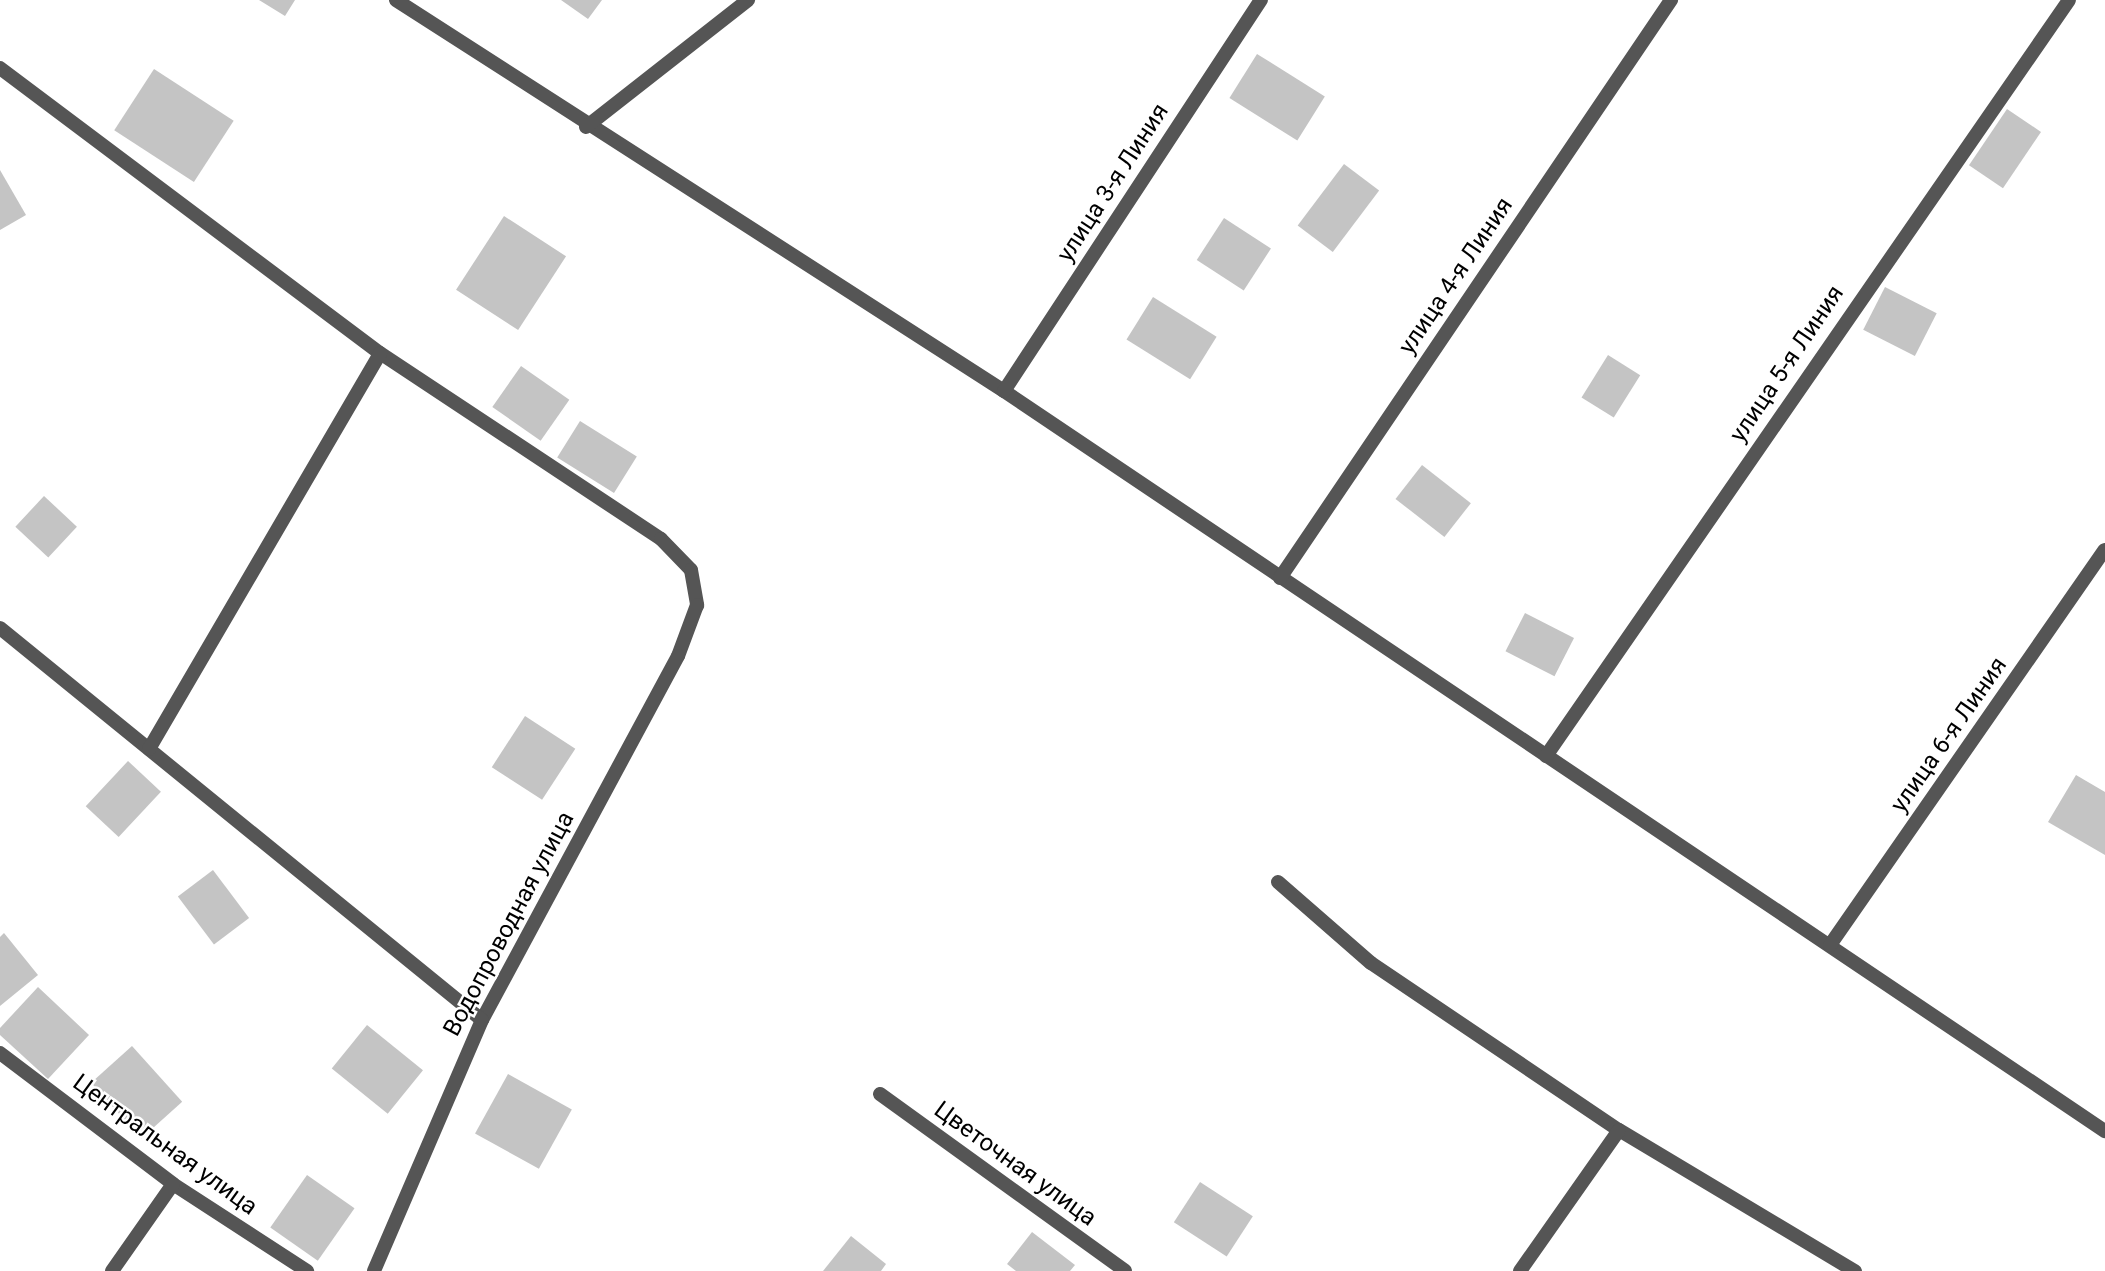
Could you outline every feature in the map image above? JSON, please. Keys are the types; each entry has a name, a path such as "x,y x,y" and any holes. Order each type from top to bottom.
{"street":[{"path":"396,0 586,127 1004,391 2105,1131"},
{"path":"586,127 748,0"},
{"name":"улица 3-я Линия","path":"1004,391 1261,0"},
{"name":"улица 4-я Линия","path":"1280,578 1671,0"},
{"name":"улица 5-я Линия","path":"1546,756 2069,0"},
{"path":"0,68 380,353 149,749"},
{"name":"Водопроводная улица","path":"374,1271 482,1020 678,656 697,605 691,570 661,539 380,353"},
{"name":"улица 6-я Линия","path":"1830,945 2105,550"},
{"path":"0,628 482,1020"},
{"path":"1278,882 1371,963 1619,1130 1855,1271"},
{"name":"Центральная улица","path":"0,1053 173,1184 307,1271"},
{"name":"Цветочная улица","path":"880,1094 1125,1271"},
{"path":"1520,1271 1619,1130"},
{"path":"112,1271 173,1184"}],"building":[{"path":"259,0 295,0 285,16"},
{"path":"561,0 602,0 588,19"},
{"path":"1257,54 1325,96 1297,140 1229,98"},
{"path":"154,69 234,121 194,182 114,130"},
{"path":"2007,109 2041,132 2003,188 1969,165"},
{"path":"1344,164 1379,190 1333,252 1298,225"},
{"path":"0,170 26,215 0,230"},
{"path":"504,216 566,256 518,330 456,290"},
{"path":"1224,218 1271,248 1244,290 1197,260"},
{"path":"1885,287 1937,313 1915,356 1863,330"},
{"path":"1153,297 1217,337 1190,379 1127,339"},
{"path":"1608,355 1640,375 1614,418 1582,397"},
{"path":"521,366 569,400 541,441 492,407"},
{"path":"580,421 637,457 614,493 557,457"},
{"path":"1422,465 1471,503 1444,537 1396,499"},
{"path":"44,496 77,527 48,557 15,527"},
{"path":"1525,613 1574,638 1554,676 1505,651"},
{"path":"525,716 575,749 542,800 492,767"},
{"path":"128,761 161,792 119,837 86,806"},
{"path":"2076,775 2105,792 2105,855 2048,822"},
{"path":"213,870 249,918 214,944 178,896"},
{"path":"4,933 38,975 0,1006 0,937"},
{"path":"38,987 89,1035 48,1079 0,1035 0,1028"},
{"path":"367,1025 423,1070 388,1114 332,1069"},
{"path":"132,1046 182,1102 141,1139 91,1083"},
{"path":"508,1074 572,1109 539,1169 475,1133"},
{"path":"307,1175 355,1208 318,1261 270,1227"},
{"path":"1200,1182 1253,1216 1227,1257 1174,1222"},
{"path":"1032,1232 1075,1265 1070,1271 1016,1271 1007,1264"},
{"path":"851,1236 886,1264 881,1271 823,1271"}]}
